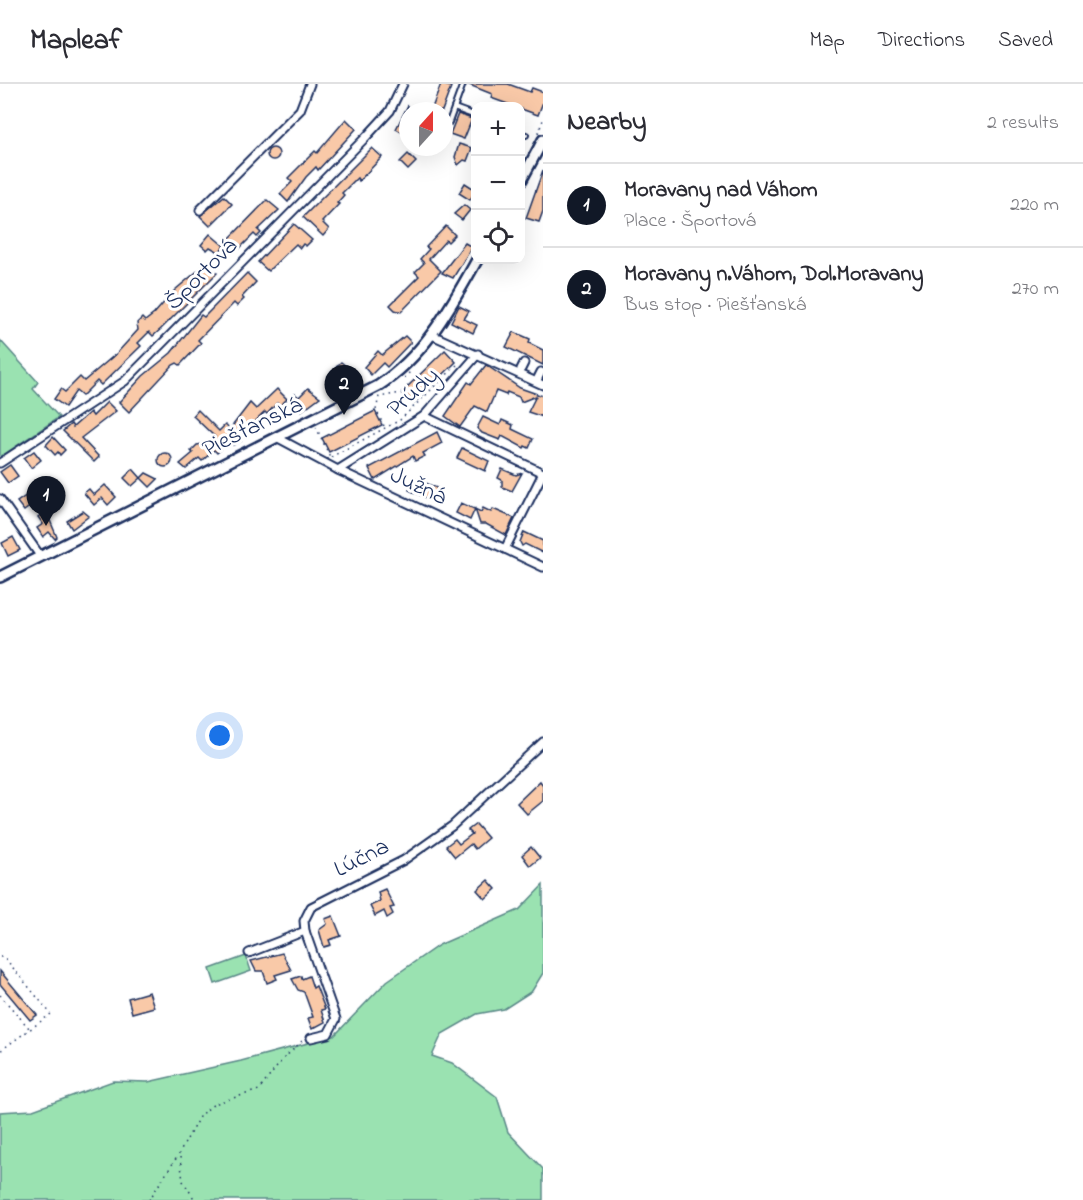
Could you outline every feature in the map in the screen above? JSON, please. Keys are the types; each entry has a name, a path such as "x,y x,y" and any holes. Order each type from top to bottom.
{"main road":[{"path":"525,174 543,140"},
{"name":"Piešťanská","path":"0,577 378,386 403,369 432,335 471,262"}],"street":[{"path":"200,210 300,110 310,84"},
{"name":"Športová","path":"0,463 125,381 375,128 390,111 403,84"},
{"path":"432,335 478,354 502,360 540,379"},
{"name":"Prúdy","path":"338,470 424,416 478,354"},
{"path":"424,416 543,473 505,549"},
{"name":"Južná","path":"278,438 338,470 543,567"},
{"path":"0,499 41,557"},
{"name":"Lúčna","path":"305,931 304,921 311,907 404,860 443,833 543,742"},
{"path":"249,953 305,931 336,1019 328,1034 311,1038"}],"lane":[{"path":"464,84 454,108 471,114"}],"path":[{"path":"326,459 400,420 460,362"},
{"path":"385,428 376,410 379,397 401,393 415,406"},
{"path":"315,427 330,457"},
{"path":"0,957 4,957 51,1014 0,1051"},
{"path":"0,995 29,1029"},
{"path":"150,1200 180,1154 200,1115 214,1104 259,1090 283,1059 302,1041 311,1038"},
{"path":"180,1154 183,1181 195,1200"}],"green space":[{"path":"0,340 38,382 33,389 59,417 0,457"},
{"path":"543,885 543,973 532,991 504,1009 477,1014 442,1034 432,1056 452,1063 497,1097 508,1132 543,1169 543,1200 0,1200 0,1112 33,1110 113,1081 148,1082 241,1061 334,1036 387,981 439,945 519,910"},
{"path":"246,956 251,971 215,984 210,969"}],"building":[{"path":"441,84 451,87 445,102 434,102"},
{"path":"467,84 508,84 530,92 532,88 543,92 543,102 538,115 525,110 525,102 502,102 491,98 492,94"},
{"path":"458,114 471,119 464,139 453,135 453,126"},
{"path":"346,119 356,129 318,170 316,167 306,177 288,202 280,194 292,182 288,178 315,151 317,153"},
{"path":"459,144 471,148 467,161 464,160 458,165 455,157"},
{"path":"275,148 279,154 275,160 271,160 267,152"},
{"path":"372,148 382,157 359,181 357,178 342,193 344,195 337,203 339,204 322,222 329,229 323,236 303,217"},
{"path":"406,156 410,156 416,162 408,170 400,162"},
{"path":"543,170 543,211 539,222 526,218"},
{"path":"465,183 471,187 470,200 459,193"},
{"path":"224,196 232,204 210,226 200,216"},
{"path":"267,200 279,210 258,230 261,233 257,237 254,234 239,249 229,239"},
{"path":"464,205 470,210 462,220 454,214"},
{"path":"294,224 312,240 300,248 296,244 268,271 258,262"},
{"path":"446,226 455,235 448,242 446,240 429,259 441,271 401,312 395,310 390,305 419,276 415,272 424,263 420,259 429,249 426,247"},
{"path":"210,234 224,246 219,252 210,247 207,250 201,245"},
{"path":"465,243 471,246 453,278 442,273"},
{"path":"207,263 217,273 153,336 149,332 138,343 141,346 101,385 97,381 82,396 76,391 65,407 54,399 61,389 65,392 80,377 84,381 117,353 138,330 137,323 142,318 145,321 154,314 175,290"},
{"path":"247,273 256,282 242,297 244,299 237,306 234,303 198,340 201,343 180,365 177,363 173,365 129,412 119,402 143,376 171,353 201,315 204,317"},
{"path":"459,306 469,311 464,319 477,325 473,333 451,322"},
{"path":"514,332 530,339 529,343 543,350 543,365 506,347"},
{"path":"405,336 411,342 387,367 383,363 371,375 364,367 378,351 382,355"},
{"path":"445,350 456,362 414,403 402,392"},
{"path":"341,362 360,377 354,383 350,379 341,390 327,377"},
{"path":"486,365 520,388 543,396 543,417 528,412 536,396 521,402 519,397 507,392 506,395 496,391 487,412 475,406 460,427 445,416 468,382 471,384"},
{"path":"308,388 320,397 301,411 290,400 295,394 299,397"},
{"path":"277,389 287,399 280,406 277,403 267,414 265,412 238,438 241,441 233,445 229,441 217,453 214,450 202,461 199,458 186,469 180,464 193,453 191,451 197,445 205,446 215,437 193,416 198,410 219,431 225,425 230,429 250,403 256,409"},
{"path":"107,402 116,411 81,438 99,457 94,462 63,431 71,424 73,427 90,412 93,416"},
{"path":"375,411 382,425 329,452 322,438"},
{"path":"483,417 500,425 502,420 513,425 512,429 533,439 529,448 525,446 524,448 502,436 500,440 482,433 477,428"},
{"path":"437,432 442,443 423,453 425,456 415,461 413,456 375,480 369,468"},
{"path":"53,437 65,450 60,455 58,452 55,455 46,445"},
{"path":"462,448 489,461 485,471 457,458"},
{"path":"34,451 41,460 31,468 24,458"},
{"path":"165,453 170,455 172,460 170,465 165,467 160,465 158,460 160,455"},
{"path":"10,465 18,476 8,483 0,472"},
{"path":"133,469 141,478 132,486 124,478"},
{"path":"502,469 516,475 522,473 512,491 502,487 502,480 498,478"},
{"path":"146,473 158,479 150,487 141,478"},
{"path":"415,478 441,490 435,502 409,490"},
{"path":"105,485 116,497 108,505 102,498 94,505 84,493 89,489 94,495"},
{"path":"30,493 36,502 24,511 17,502"},
{"path":"461,503 475,509 470,520 456,513"},
{"path":"483,508 491,512 493,509 514,518 506,535 486,524 480,524 475,509 481,512"},
{"path":"46,511 57,537 55,539 49,532 43,537 37,528 43,524 38,517"},
{"path":"83,511 89,516 72,529 67,521"},
{"path":"524,532 543,541 543,553 525,544 522,546 520,542"},
{"path":"13,537 20,550 8,556 2,543"},
{"path":"540,781 543,785 543,801 527,814 517,803"},
{"path":"476,824 488,838 475,849 471,844 455,857 446,846 455,839 459,844 472,834 468,830"},
{"path":"531,847 540,858 530,866 522,855"},
{"path":"488,880 496,889 485,899 477,890"},
{"path":"385,889 394,907 390,908 393,914 387,918 384,911 375,916 370,906 380,901 378,892"},
{"path":"333,916 341,936 329,940 331,945 324,947 319,930 327,924 325,919"},
{"path":"282,953 291,970 275,975 277,979 267,983 263,971 256,971 251,961"},
{"path":"0,971 37,1015 30,1020 0,984"},
{"path":"301,976 302,979 309,976 313,988 316,986 325,1009 321,1010 325,1022 312,1029 308,1018 313,1017 304,992 298,990 292,979"},
{"path":"149,992 154,1007 132,1013 128,998"}],"place":[{"name":"Moravany n.Váhom, Dol.Moravany","path":"344,415"},
{"name":"Moravany nad Váhom","path":"46,526"}]}
